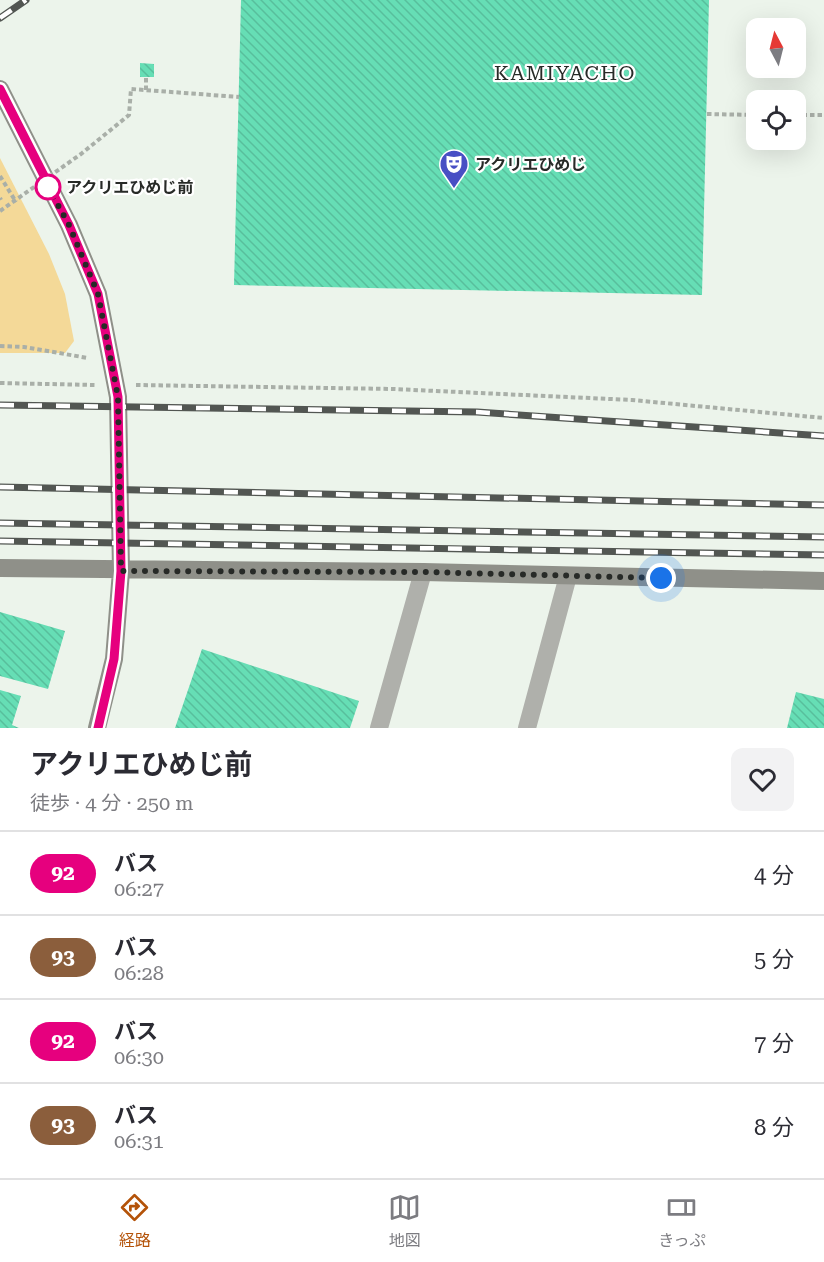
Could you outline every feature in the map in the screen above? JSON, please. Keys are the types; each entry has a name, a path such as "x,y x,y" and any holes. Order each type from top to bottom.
{"street":[{"path":"0,89 69,225 98,294 118,397 121,571 114,659 98,728"},
{"path":"0,568 121,571 423,572 824,581"},
{"path":"379,728 423,572"},
{"path":"527,728 568,576"}],"path":[{"path":"146,77 146,90"},
{"path":"0,211 16,202 129,115 132,89 239,97"},
{"path":"707,114 746,114"},
{"path":"806,115 824,115"},
{"path":"0,176 16,202"},
{"path":"0,346 24,346 89,358"},
{"path":"0,383 393,389 620,399 824,418"}],"shaded area":[{"path":"0,158 49,254 65,294 74,341 65,353 0,353"}],"building":[{"path":"241,0 709,0 702,295 234,285"},
{"path":"140,63 154,64 154,77 140,77"},
{"path":"0,612 65,631 48,689 0,676"},
{"path":"202,649 359,701 350,728 175,728"},
{"path":"0,690 21,696 12,725 19,728 0,728"},
{"path":"796,692 824,699 824,728 787,728"}],"railway":[{"path":"0,18 26,0"},
{"path":"0,405 477,412 824,436"},
{"path":"0,487 824,505"},
{"path":"0,523 824,537"},
{"path":"0,541 824,555"}],"bus line":[{"name":"92","path":"0,89 69,225 98,294 118,397 121,571 114,659 98,728"}],"place":[{"name":"アクリエひめじ前","path":"48,187"},
{"name":"アクリエひめじ","path":"454,190"}],"district":[{"name":"KAMIYACHO","path":"565,73"}],"route":[{"path":"48,187 48,185 69,225 98,294 118,397 121,571 423,572 661,578"}]}
